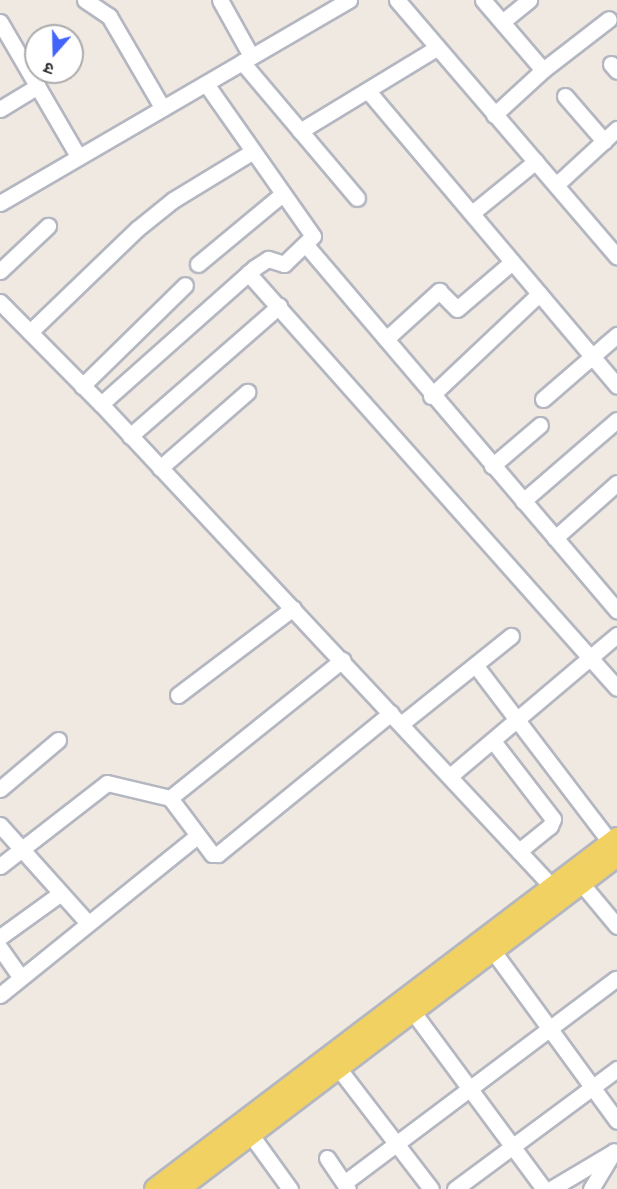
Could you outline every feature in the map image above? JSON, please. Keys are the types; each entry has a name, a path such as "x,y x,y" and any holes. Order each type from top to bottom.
{"main road":[{"path":"179,1189 493,951 558,892 581,883 615,846"},
{"path":"155,1189 558,892 615,846"}],"street":[{"path":"85,0 109,16 162,107"},
{"path":"220,0 247,59 300,131 357,198"},
{"path":"4,195 206,84 349,0"},
{"path":"397,0 435,49 556,185 612,239 617,257"},
{"path":"483,0 543,70"},
{"path":"502,22 529,0"},
{"path":"494,115 543,70 609,19"},
{"path":"0,22 78,156"},
{"path":"300,131 435,49"},
{"path":"101,404 248,273 268,259 284,264 306,245 312,232 250,153 206,84"},
{"path":"0,109 38,87"},
{"path":"368,91 617,386"},
{"path":"565,96 604,141"},
{"path":"556,185 617,129"},
{"path":"30,332 137,229 173,200 250,153"},
{"path":"472,213 536,161"},
{"path":"198,264 281,195"},
{"path":"0,271 48,226"},
{"path":"306,245 431,396 617,610"},
{"path":"386,339 439,291 457,309 512,262"},
{"path":"248,273 617,688"},
{"path":"82,386 185,285"},
{"path":"431,396 539,294"},
{"path":"0,302 101,404 558,892"},
{"path":"130,436 279,306"},
{"path":"543,399 617,335"},
{"path":"160,468 247,392"},
{"path":"523,501 617,420"},
{"path":"492,466 540,425"},
{"path":"555,538 617,483"},
{"path":"178,694 293,608"},
{"path":"450,776 518,721 617,635"},
{"path":"0,866 107,783 170,798 212,854 218,854 396,718 476,666 511,636"},
{"path":"170,798 342,660"},
{"path":"476,666 615,846"},
{"path":"0,789 58,741"},
{"path":"492,741 554,819 550,826 519,850"},
{"path":"0,825 87,922"},
{"path":"0,994 197,836"},
{"path":"581,883 617,926"},
{"path":"0,937 61,892"},
{"path":"0,948 20,977"},
{"path":"493,951 617,1121"},
{"path":"327,1158 346,1186 395,1143 616,979"},
{"path":"413,1011 544,1189"},
{"path":"455,1189 617,1068"},
{"path":"339,1069 431,1189"},
{"path":"251,1135 290,1189"},
{"path":"551,1189 615,1149"},
{"path":"591,1189 615,1149"}]}
